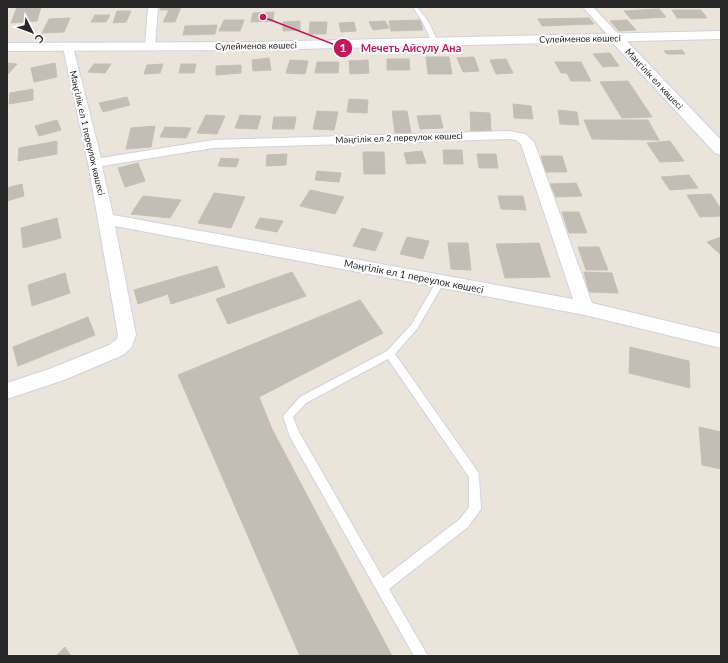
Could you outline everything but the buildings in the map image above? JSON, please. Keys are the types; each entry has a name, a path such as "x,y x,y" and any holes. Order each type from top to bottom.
{"main road":[{"name":"Сүлейменов көшесі","path":"7,47 436,42 721,35"},
{"name":"Мәңгілік ел көшесі","path":"616,38 721,150"}],"street":[{"path":"150,46 153,7"},
{"name":"Мәңгілік ел көшесі","path":"588,7 616,38"},
{"name":"Мәңгілік ел 1 переулок көшесі","path":"7,391 56,374 116,350 125,343 127,335 96,163 68,47"},
{"name":"Мәңгілік ел 2 переулок көшесі","path":"96,163 150,152 213,144 509,135 520,137 527,142 585,308"},
{"name":"Мәңгілік ел 1 переулок көшесі","path":"106,219 585,308 721,341"}],"lane":[{"path":"414,7 425,21 436,42"},
{"path":"421,656 294,434 288,416 303,400 390,354 414,327 441,281"},
{"path":"382,587 464,523 475,509 474,476 390,354"}],"place":[{"name":"Мечеть Айсулу Ана","path":"263,17"}]}
